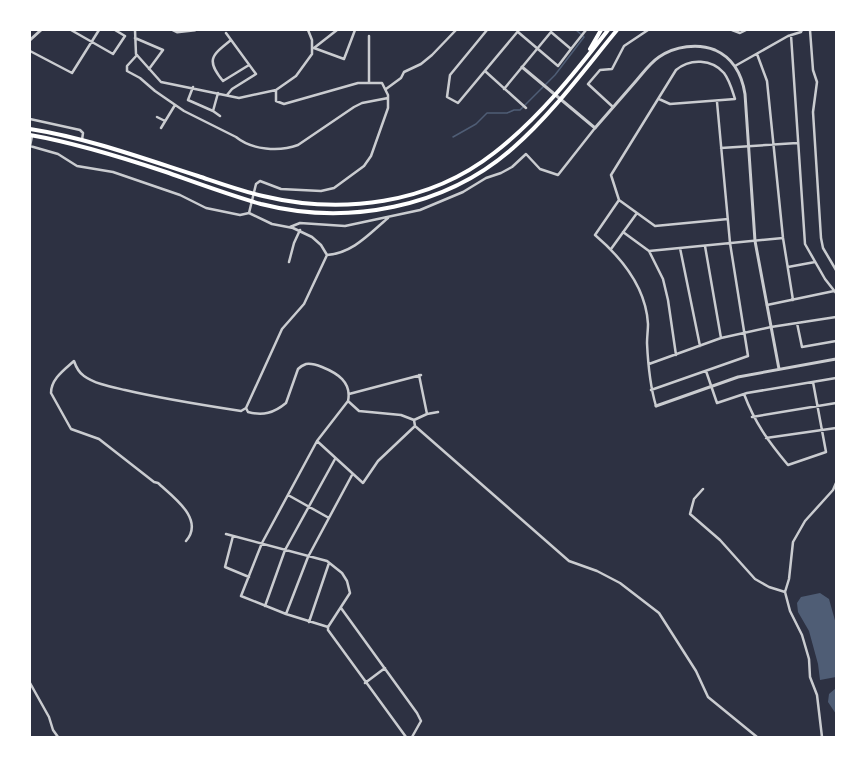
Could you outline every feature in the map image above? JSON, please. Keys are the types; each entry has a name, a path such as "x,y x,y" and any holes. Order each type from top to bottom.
{"highway":[{"path":"584,59 601,30"},
{"path":"30,129 82,140 253,193 312,204 342,205 389,201 428,190 454,179 493,154 535,116 608,30"},
{"path":"31,135 126,159 252,201 307,212 333,213 378,210 421,199 464,181 512,149 531,131 617,30"}],"street":[{"path":"30,40 41,30"},
{"path":"71,30 113,54 125,36 115,30"},
{"path":"30,51 72,73 99,30"},
{"path":"135,30 137,55 161,82 193,87 239,98 276,90 296,76 308,62 314,48 337,30"},
{"path":"173,30 177,32 195,30"},
{"path":"308,30 314,48"},
{"path":"314,48 344,59 354,30"},
{"path":"386,89 401,78 404,72 421,64 432,55 456,30"},
{"path":"487,30 450,75 447,97 458,104 518,31 558,66 586,30"},
{"path":"613,107 588,84 600,70 612,69 624,46 648,30"},
{"path":"732,30 740,33 746,30"},
{"path":"735,66 791,35 801,32 802,30"},
{"path":"810,30 813,70 817,82 813,112 821,238 823,248 836,270"},
{"path":"504,90 551,32 571,48"},
{"path":"226,33 256,74 232,88 227,95"},
{"path":"767,305 835,292 815,262 806,244 797,143 791,35"},
{"path":"369,36 369,82"},
{"path":"135,38 163,50 149,69"},
{"path":"231,40 216,52 212,62 212,67 223,81 249,65"},
{"path":"290,227 300,223 345,226 420,210 506,170 526,154 540,169 558,175 595,128 657,58 673,50 692,46 706,47 725,56 735,66 742,80 745,94 750,146 755,241 779,369"},
{"path":"757,54 768,81 783,238 793,300"},
{"path":"137,55 127,66 128,72 140,78 175,105 236,137 242,142 261,148 281,150 298,145 354,106 388,98"},
{"path":"659,99 670,104 717,102 735,99 729,82 723,72 715,66 696,62 687,63 676,70 669,78 659,99 611,175 619,200 655,226 728,219"},
{"path":"522,67 595,128"},
{"path":"485,71 504,90 526,108"},
{"path":"249,213 256,184 260,181 281,189 302,191 321,190 334,188 352,176 364,166 371,156 388,108 386,89 382,83 358,83 284,104 276,101 276,90"},
{"path":"193,87 188,100 213,111 220,116"},
{"path":"213,111 218,93"},
{"path":"651,390 748,356 730,243 717,102"},
{"path":"161,128 175,105"},
{"path":"157,116 165,121"},
{"path":"30,118 80,130 83,133 82,140"},
{"path":"31,135 30,146 58,154 77,166 113,172 180,195 206,208 240,214 249,213 272,224 300,230 317,241 327,255"},
{"path":"722,148 797,143"},
{"path":"619,200 595,236 611,249 635,280 643,298 648,325 647,342 651,390 656,406 738,377 836,359"},
{"path":"611,249 637,213"},
{"path":"327,255 344,252 358,244 390,216"},
{"path":"289,262 294,243 300,230"},
{"path":"624,232 649,251 662,279 666,293 676,355"},
{"path":"649,251 783,238"},
{"path":"705,246 721,338"},
{"path":"680,248 700,346"},
{"path":"186,541 193,531 193,526 186,511 158,483 154,482 99,440 71,429 51,393 51,388 57,376 74,361 78,371 91,381 109,386 171,401 241,410 246,408 282,329 304,304 327,255"},
{"path":"788,266 815,262"},
{"path":"650,364 721,338 771,327 836,317"},
{"path":"797,323 802,347 836,341"},
{"path":"246,408 248,412 260,415 286,403 298,369 306,364 317,365 341,376 349,394 348,401 317,441 262,543 241,596 286,614 328,627"},
{"path":"706,370 717,403 744,394 836,378"},
{"path":"349,394 420,375 427,414"},
{"path":"744,394 752,417 766,438 788,465 826,452 813,382"},
{"path":"348,401 359,411 401,415 414,420 427,414 438,412"},
{"path":"752,417 836,403"},
{"path":"414,420 415,426 569,561 597,571 620,583 659,613 696,671 708,697 757,737"},
{"path":"317,441 352,475 363,483 378,461 415,426"},
{"path":"766,438 836,428"},
{"path":"265,606 285,550 335,459"},
{"path":"286,614 308,557 352,475"},
{"path":"822,737 817,695 810,677 809,659 802,635 790,611 785,592 789,579 794,542 805,521 836,483"},
{"path":"703,489 694,499 690,514 720,540 755,579 769,587 785,592"},
{"path":"288,495 329,518"},
{"path":"226,534 329,563 342,573 349,586 350,592 328,627"},
{"path":"234,536 224,567 249,577"},
{"path":"309,622 329,563"},
{"path":"341,608 414,708 421,721 412,737"},
{"path":"328,627 328,630 406,737"},
{"path":"365,682 384,668"},
{"path":"30,683 49,718 52,730 58,737"}],"water":[{"path":"820,593 829,599 836,624 836,677 820,680 818,664 809,631 798,612 797,603 801,597"},
{"path":"836,688 836,714 828,702 829,694"}],"waterway":[{"path":"453,137 476,124 487,113 507,113 514,110 520,110 555,75 584,37 576,30"}]}
